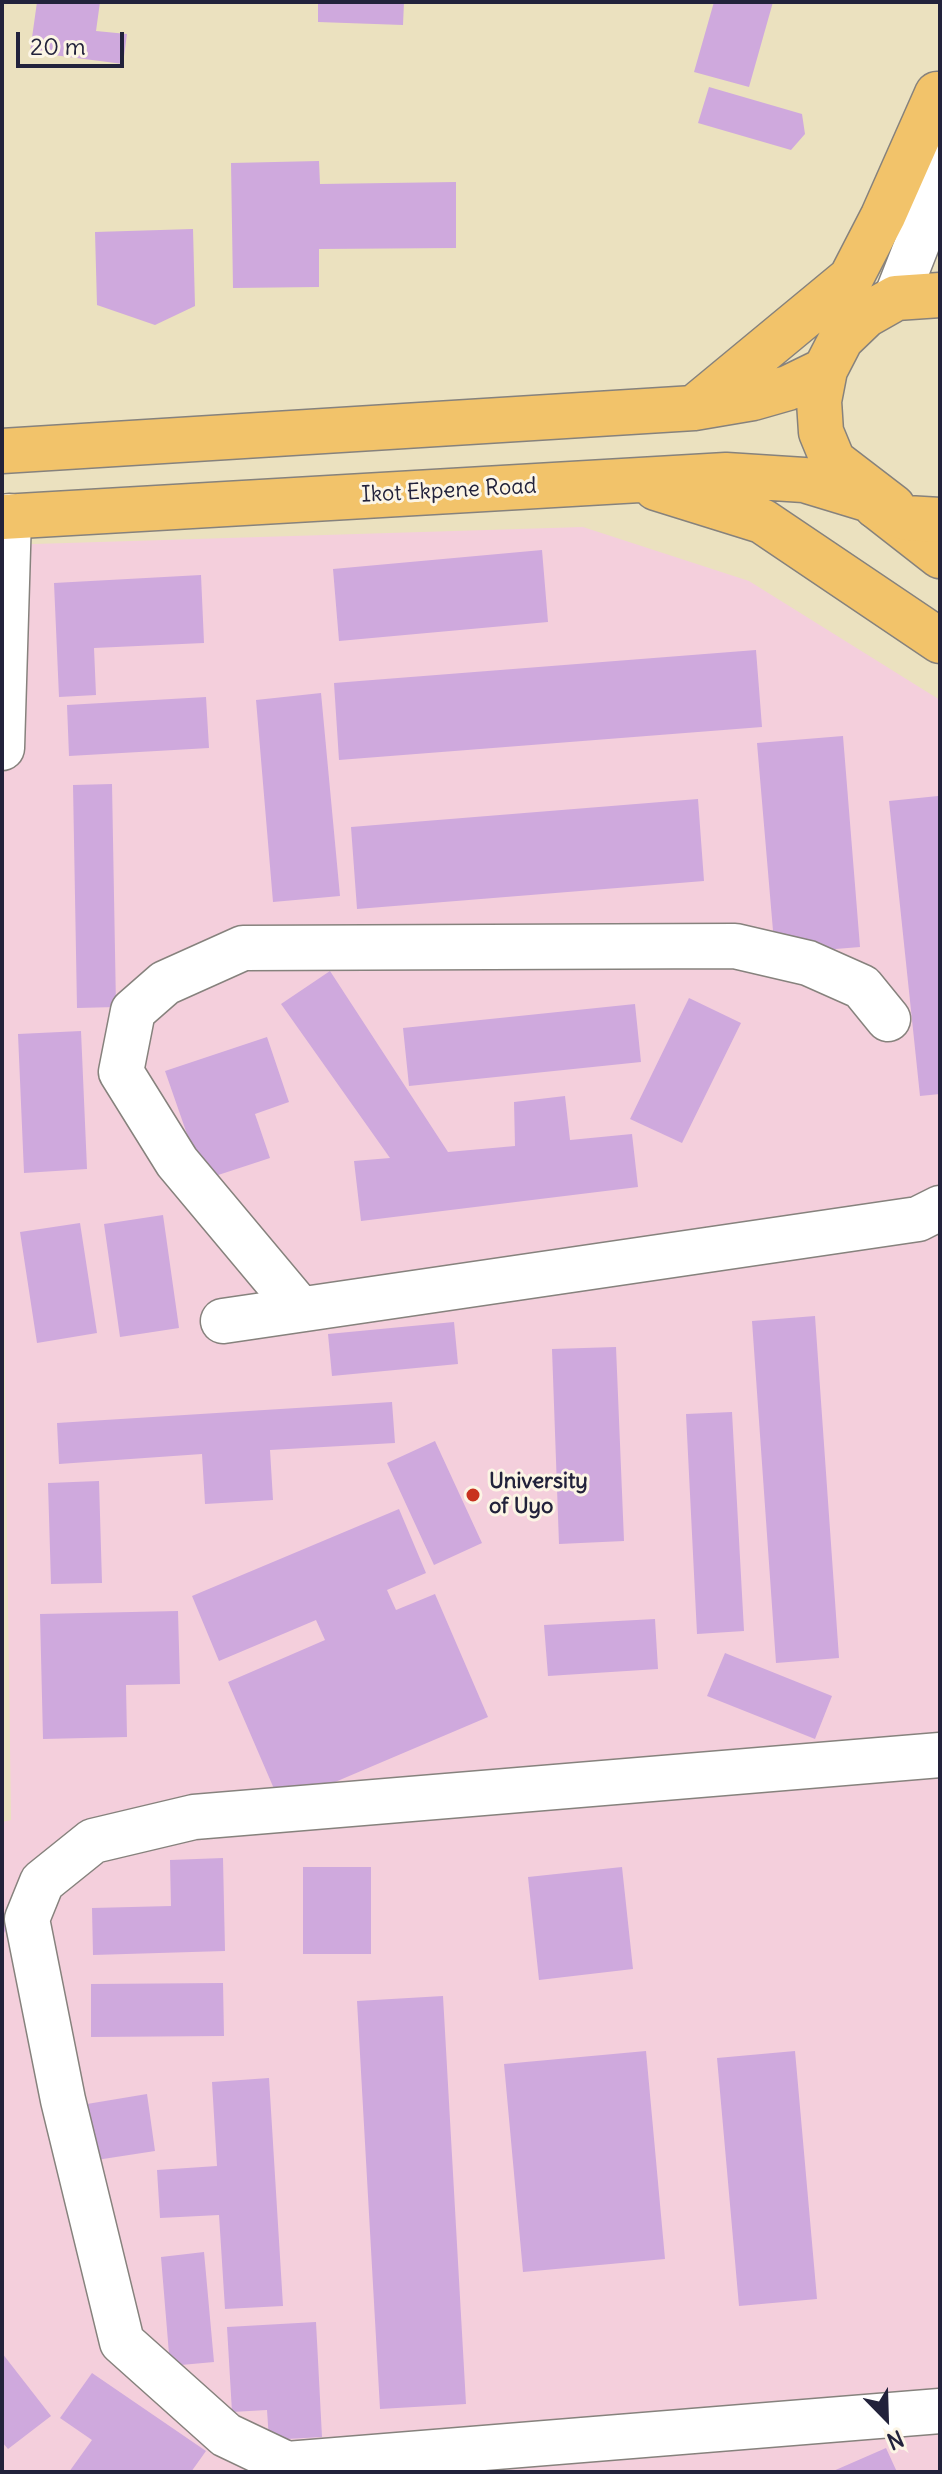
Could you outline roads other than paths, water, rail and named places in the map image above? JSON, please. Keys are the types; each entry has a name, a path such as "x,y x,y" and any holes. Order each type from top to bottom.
{"main road":[{"path":"694,408 851,278 883,216 939,84"},
{"path":"940,295 896,298 866,315 841,339 825,370 819,401 821,432 833,461 940,556"},
{"path":"2,451 694,408 753,398 788,388 825,370"},
{"name":"Ikot Ekpene Road","path":"6,516 726,475 804,480 884,506 906,518 940,520"},
{"path":"631,481 762,521 940,641"}],"street":[{"path":"896,298 921,234 939,84"},
{"path":"2,748 6,516"},
{"path":"300,1309 177,1162 121,1072 133,1011 165,983 243,948 735,946 808,963 862,987 888,1019"},
{"path":"223,1321 918,1219 940,1208"},
{"path":"940,1755 194,1817 93,1841 42,1882 27,1919 63,2100 122,2342 226,2435 287,2464 940,2411"}],"place":[{"name":"University of Uyo","path":"473,1495"}]}
